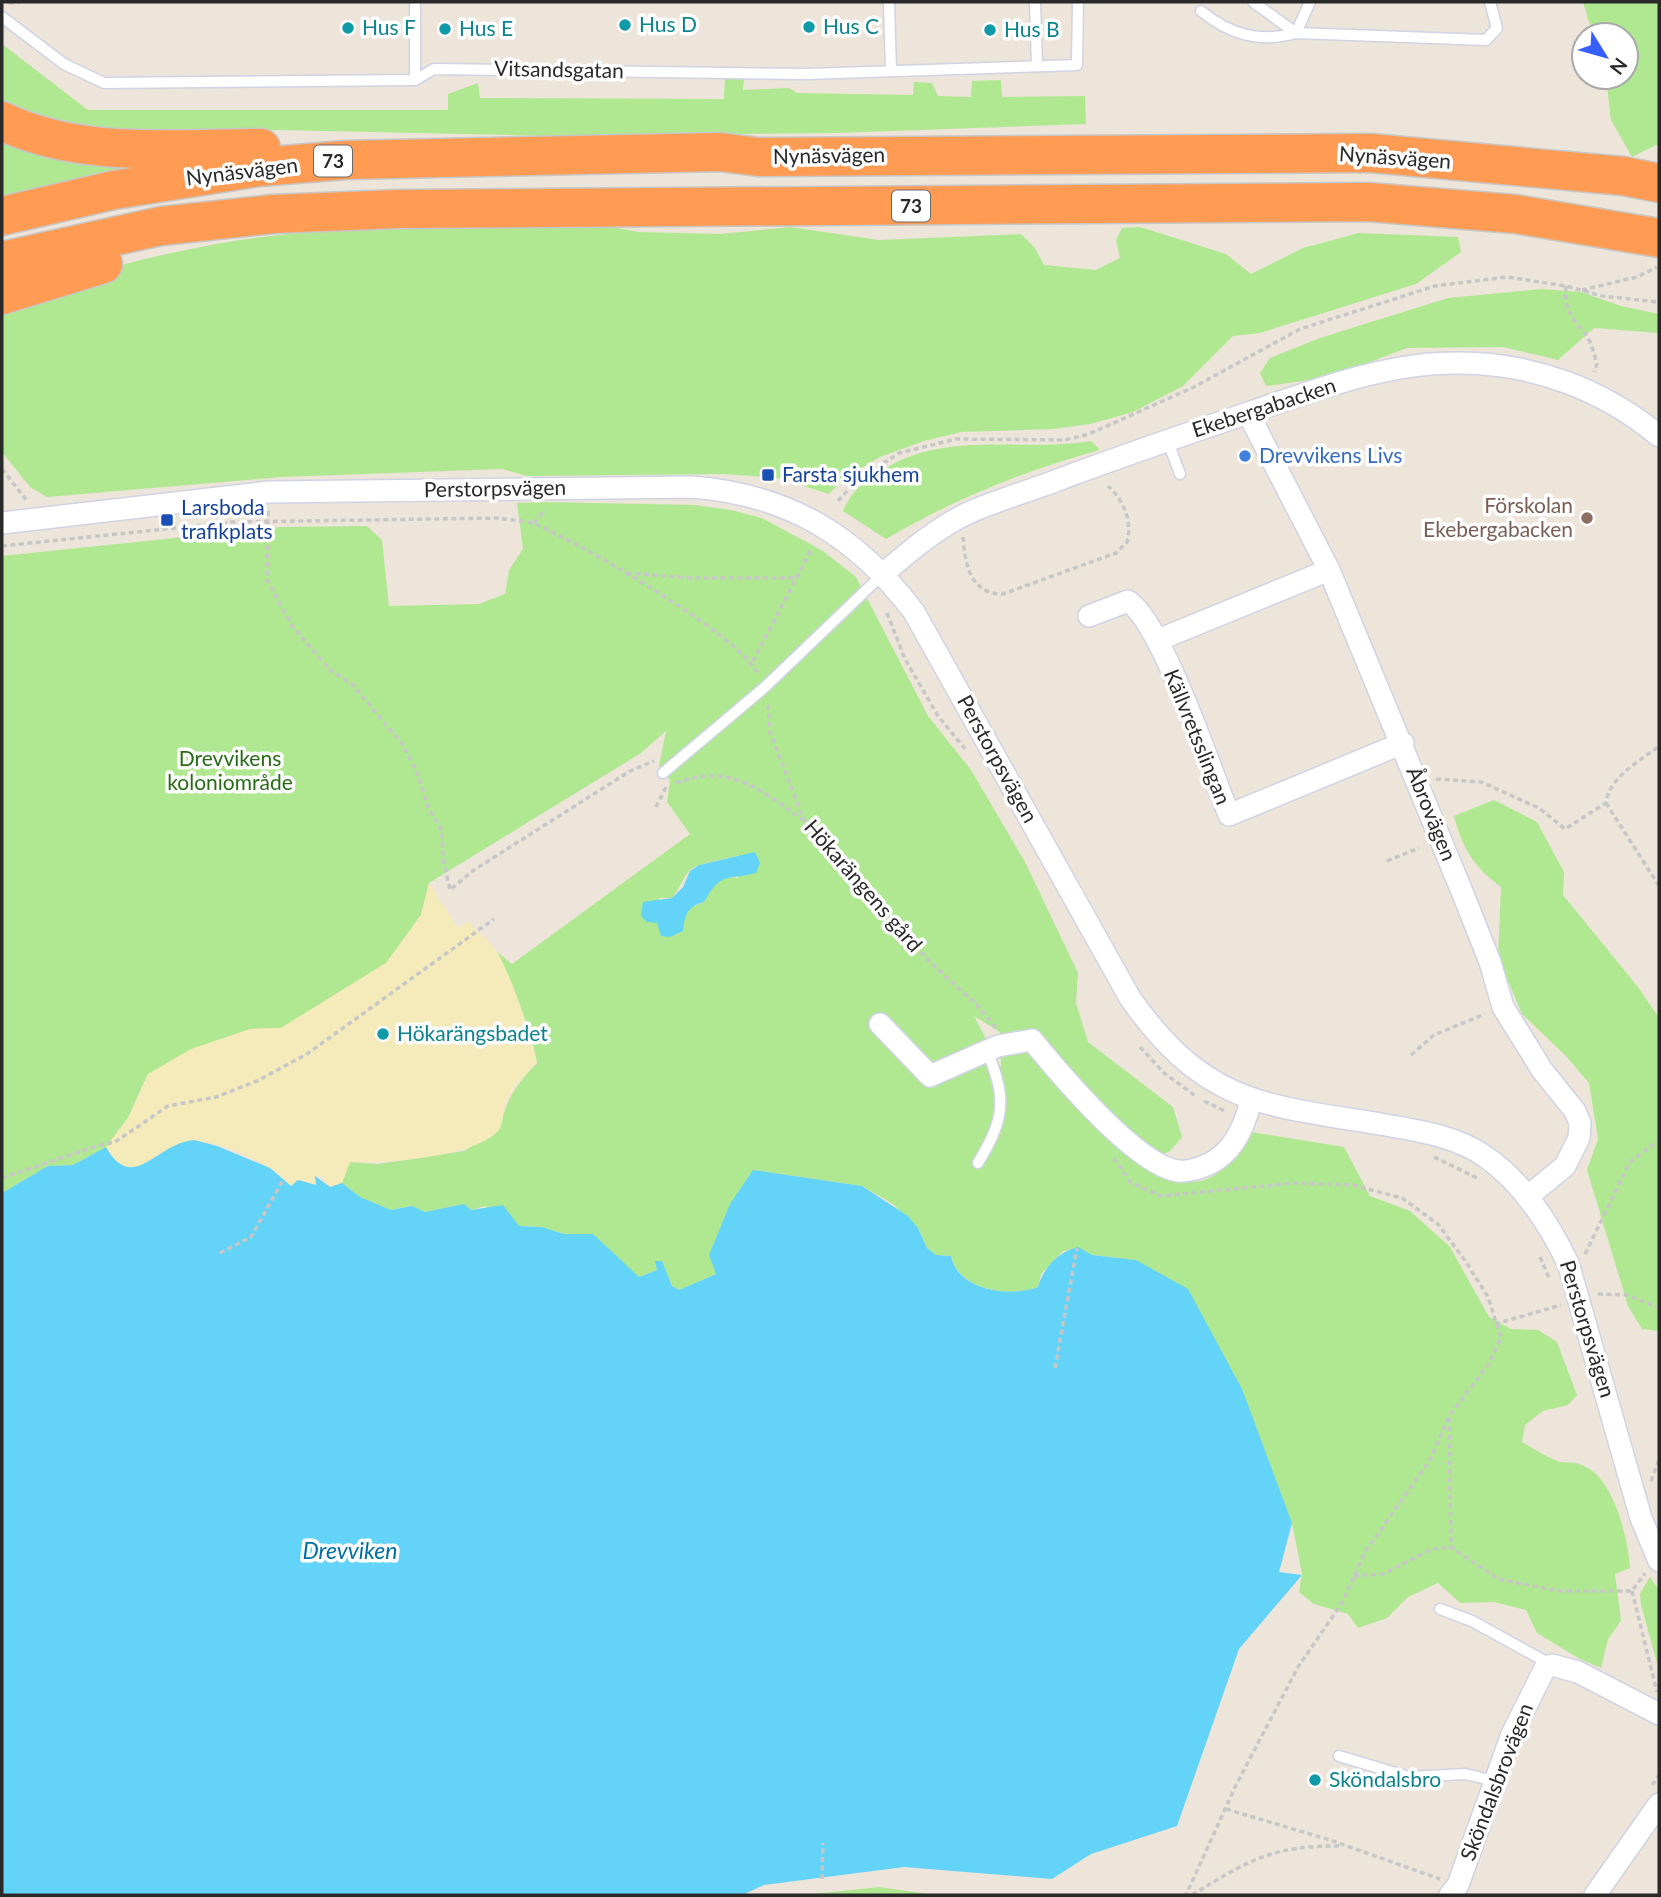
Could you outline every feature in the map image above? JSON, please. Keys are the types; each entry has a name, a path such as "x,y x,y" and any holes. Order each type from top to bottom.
{"highway":[{"path":"2,121 52,138 114,148 491,147 554,153"},
{"name":"Nynäsvägen","path":"2,216 114,190 259,167 346,160 554,153 720,152 759,157 1370,153 1623,176 1659,183"},
{"name":"73","path":"2,261 161,226 273,214 400,209 1368,202 1515,214 1659,238"},
{"path":"2,295 131,256 196,241 273,214"}],"street":[{"name":"Ekebergabacken","path":"877,580 928,536 967,514 1167,439 1306,393 1421,365 1461,363 1527,370 1561,380 1622,407 1659,436"},
{"name":"Åbrovägen","path":"1248,413 1329,570 1403,743 1490,962 1503,1007 1542,1070 1575,1111 1580,1123 1579,1138 1565,1166 1527,1196"},
{"name":"Perstorpsvägen","path":"2,523 268,492 721,489 750,494 783,505 857,550 877,580 914,612 933,642 1130,998 1153,1031 1195,1071 1251,1100 1296,1112 1439,1136 1483,1155 1527,1196 1551,1229 1568,1263 1654,1568"},
{"path":"1158,640 1329,570"},
{"name":"Källvretsslingan","path":"1089,616 1128,601 1138,608 1158,640 1229,815 1403,743"},
{"path":"880,1024 930,1076 998,1046 1032,1040 1059,1074 1118,1133 1151,1158 1177,1171 1201,1167 1218,1160 1241,1133 1251,1100"},
{"path":"1552,1665 1577,1672 1659,1714"},
{"name":"Sköndalsbrovägen","path":"1454,1890 1517,1723 1545,1668 1552,1665"},
{"path":"1595,1895 1659,1804"}],"lane":[{"path":"415,2 415,80"},
{"path":"889,2 891,71"},
{"path":"1035,2 1037,66"},
{"name":"Vitsandsgatan","path":"2,17 65,64 104,83 415,80 434,69 807,74 1077,65 1078,2"},
{"path":"1253,2 1296,33"},
{"path":"1296,33 1310,2"},
{"path":"1201,11 1218,25 1234,33 1275,39 1296,33 1486,40 1497,28 1490,2"},
{"path":"1167,439 1181,474"},
{"path":"663,773 765,687 877,580"},
{"path":"978,1163 990,1142 1003,1095 987,1051"},
{"path":"1440,1609 1472,1621 1552,1665"},
{"path":"1339,1756 1409,1777 1465,1774 1495,1781"}],"path":[{"path":"8,2 20,2"},
{"path":"1582,290 1637,277 1659,266"},
{"path":"838,501 856,481 899,453 956,439 1065,440 1089,435 1194,387 1300,329 1435,286 1507,277 1659,302"},
{"path":"1566,286 1565,306 1572,321 1586,334 1597,364"},
{"path":"963,537 965,562 974,582 984,592 1003,594 1116,552 1127,542 1129,523 1118,495 1108,486"},
{"path":"268,492 267,580 292,626 330,670 352,684 391,728 403,746 418,775 428,807 442,831 443,858 450,890 474,870 619,778 661,758"},
{"path":"534,523 547,507"},
{"name":"Perstorpsvägen","path":"2,546 233,522 500,518 534,523 627,573 729,642 752,662 797,578"},
{"path":"808,538 818,544"},
{"path":"627,573 692,578 797,578 811,548"},
{"path":"877,580 905,659 938,716 968,753"},
{"path":"752,683 759,676"},
{"name":"Hökarängens gård","path":"765,687 770,732 804,820 830,855 928,960 977,1004 1001,1033 1026,1043"},
{"path":"1659,746 1615,782 1608,791 1606,803 1659,886"},
{"path":"656,807 665,787 700,774 719,775 749,785 804,820"},
{"path":"1415,777 1481,782 1539,808 1565,829 1606,803"},
{"path":"1387,861 1419,848"},
{"path":"2,1178 115,1142 168,1106 216,1097 307,1055 494,919"},
{"path":"1411,1055 1434,1035 1503,1007"},
{"path":"1138,1043 1164,1073 1186,1090 1245,1121"},
{"path":"1584,1256 1630,1162 1659,1140"},
{"path":"1111,1154 1130,1182 1161,1196 1295,1182 1353,1185 1402,1198 1437,1224 1488,1297 1501,1338 1488,1365 1449,1416 1430,1460 1365,1552 1342,1603 1297,1667 1186,1895"},
{"path":"1430,1156 1480,1180"},
{"path":"220,1253 251,1237 283,1180"},
{"path":"1055,1368 1077,1248"},
{"path":"1539,1255 1551,1284"},
{"path":"1555,1295 1562,1318"},
{"path":"1449,1416 1451,1547"},
{"path":"1650,1483 1659,1460"},
{"path":"1354,1576 1383,1574 1432,1549 1451,1547 1498,1579 1559,1591 1632,1591 1654,1568"},
{"path":"1632,1591 1659,1702"},
{"path":"1226,1809 1347,1846 1454,1890"},
{"path":"822,1843 822,1879"},
{"path":"1192,1895 1236,1868 1270,1853 1303,1845 1347,1846"}],"green space":[{"path":"1583,2 1659,2 1659,147 1656,145 1632,157 1611,120 1608,91 1640,91 1640,21 1589,21"},
{"path":"2,44 88,110 448,110 448,94 478,83 480,98 724,99 725,77 744,77 743,90 789,88 797,93 913,95 914,82 932,83 938,96 971,97 972,81 1001,80 1002,97 1085,96 1086,124 836,133 550,136 277,130 201,136 125,137 2,113"},
{"path":"2,136 166,164 87,176 2,197"},
{"path":"607,226 638,232 721,234 790,227 879,240 1021,234 1035,248 1044,265 1096,270 1120,258 1116,240 1122,228 1140,227 1226,254 1251,274 1303,248 1359,233 1458,237 1461,252 1416,284 1260,333 1233,336 1183,386 1133,412 1090,424 1053,429 961,432 924,441 880,457 842,480 829,494 778,478 725,474 527,476 502,469 282,477 47,497 30,487 2,452 2,303 81,276 162,255 264,237 362,228"},
{"path":"1541,289 1581,292 1621,306 1659,314 1659,333 1594,328 1558,360 1503,347 1407,348 1331,377 1266,386 1260,373 1270,358 1320,338 1448,298"},
{"path":"1091,441 1100,450 990,487 937,511 886,539 843,511 860,486 900,461 926,452 980,445"},
{"name":"Drevvikens koloniområde","path":"517,503 694,505 731,510 762,518 823,551 856,577 928,716 971,770 1025,862 1078,973 1076,1003 1088,1042 1173,1107 1182,1137 1170,1151 1148,1161 1183,1180 1199,1181 1208,1179 1225,1166 1251,1132 1344,1147 1370,1196 1410,1211 1450,1247 1489,1317 1511,1329 1538,1330 1557,1342 1577,1395 1568,1405 1543,1411 1525,1425 1522,1442 1551,1458 1579,1464 1593,1472 1603,1482 1617,1510 1630,1568 1615,1574 1621,1621 1608,1639 1601,1668 1580,1659 1537,1633 1526,1610 1494,1602 1460,1603 1438,1583 1408,1597 1387,1618 1358,1628 1348,1614 1314,1604 1299,1592 1302,1574 1292,1523 1136,1260 1092,1255 1077,1248 1063,1251 1041,1274 1038,1287 1013,1292 986,1288 964,1277 951,1256 936,1255 927,1248 918,1228 893,1204 862,1186 753,1170 716,1274 679,1290 672,1286 667,1274 657,1270 639,1277 577,1234 564,1234 542,1227 519,1226 485,1206 471,1210 464,1204 425,1212 411,1206 391,1210 360,1197 342,1183 350,1162 378,1164 464,1151 500,1127 513,1092 537,1063 532,1039 496,951 512,964 690,834 667,802 670,780 659,766 666,731 641,753 429,883 421,915 386,963 281,1028 250,1029 148,1074 128,1118 106,1147 73,1165 48,1166 2,1193 2,556 280,527 367,526 382,540 389,606 479,604 505,594 509,570 523,549","holes":["739,855 738,878 721,880 704,902 659,928 659,898 672,898 687,873 694,867","974,1016 1000,1032 1001,1067"]},
{"path":"1494,800 1537,822 1564,872 1563,895 1638,987 1659,1018 1659,1331 1642,1329 1628,1306 1587,1170 1598,1139 1589,1083 1566,1056 1522,1014 1498,957 1501,887 1483,872 1470,856 1457,827 1454,816"},
{"path":"1650,1577 1659,1590 1659,1670 1641,1605 1640,1594"},
{"path":"879,1887 935,1895 804,1895"}],"sand":[{"name":"Hökarängsbadet","path":"429,883 458,928 469,921 489,941 501,959 514,988 537,1063 510,1094 500,1128 490,1138 473,1146 430,1157 384,1162 350,1162 342,1183 330,1188 322,1176 316,1176 317,1185 298,1180 292,1186 274,1171 254,1160 225,1147 205,1142 183,1143 137,1167 127,1167 116,1161 106,1147 128,1118 148,1074 191,1049 250,1029 281,1028 386,963 421,915"}],"water":[{"path":"755,852 760,863 756,873 720,881 704,902 688,912 683,931 670,937 661,936 657,923 647,922 641,916 643,902 672,898 683,887 690,871 699,865"},
{"name":"Drevviken","path":"194,1140 217,1146 270,1168 291,1186 298,1180 316,1185 315,1176 330,1187 342,1183 360,1197 391,1210 412,1206 425,1212 464,1204 471,1210 503,1205 519,1226 542,1227 564,1234 593,1234 639,1277 657,1270 655,1261 662,1261 672,1286 679,1290 716,1274 709,1255 730,1204 753,1170 862,1186 908,1216 918,1228 927,1248 936,1255 951,1256 963,1277 986,1288 1013,1292 1038,1287 1053,1261 1064,1252 1078,1247 1092,1255 1136,1260 1188,1289 1242,1389 1292,1523 1279,1572 1302,1575 1239,1649 1177,1826 1091,1854 1052,1879 904,1867 764,1885 742,1895 2,1895 2,1193 48,1166 73,1165 106,1147 116,1161 126,1167 136,1167 180,1143"}],"place":[{"name":"Hus D","path":"625,25"},
{"name":"Hus C","path":"809,27"},
{"name":"Hus F","path":"348,28"},
{"name":"Hus E","path":"445,29"},
{"name":"Hus B","path":"990,30"},
{"name":"Drevvikens Livs","path":"1245,456"},
{"name":"Farsta sjukhem","path":"768,475"},
{"name":"Förskolan Ekebergabacken","path":"1587,518"},
{"name":"Larsboda trafikplats","path":"167,520"},
{"name":"Hökarängsbadet","path":"383,1034"},
{"name":"Sköndalsbro","path":"1315,1780"}]}
